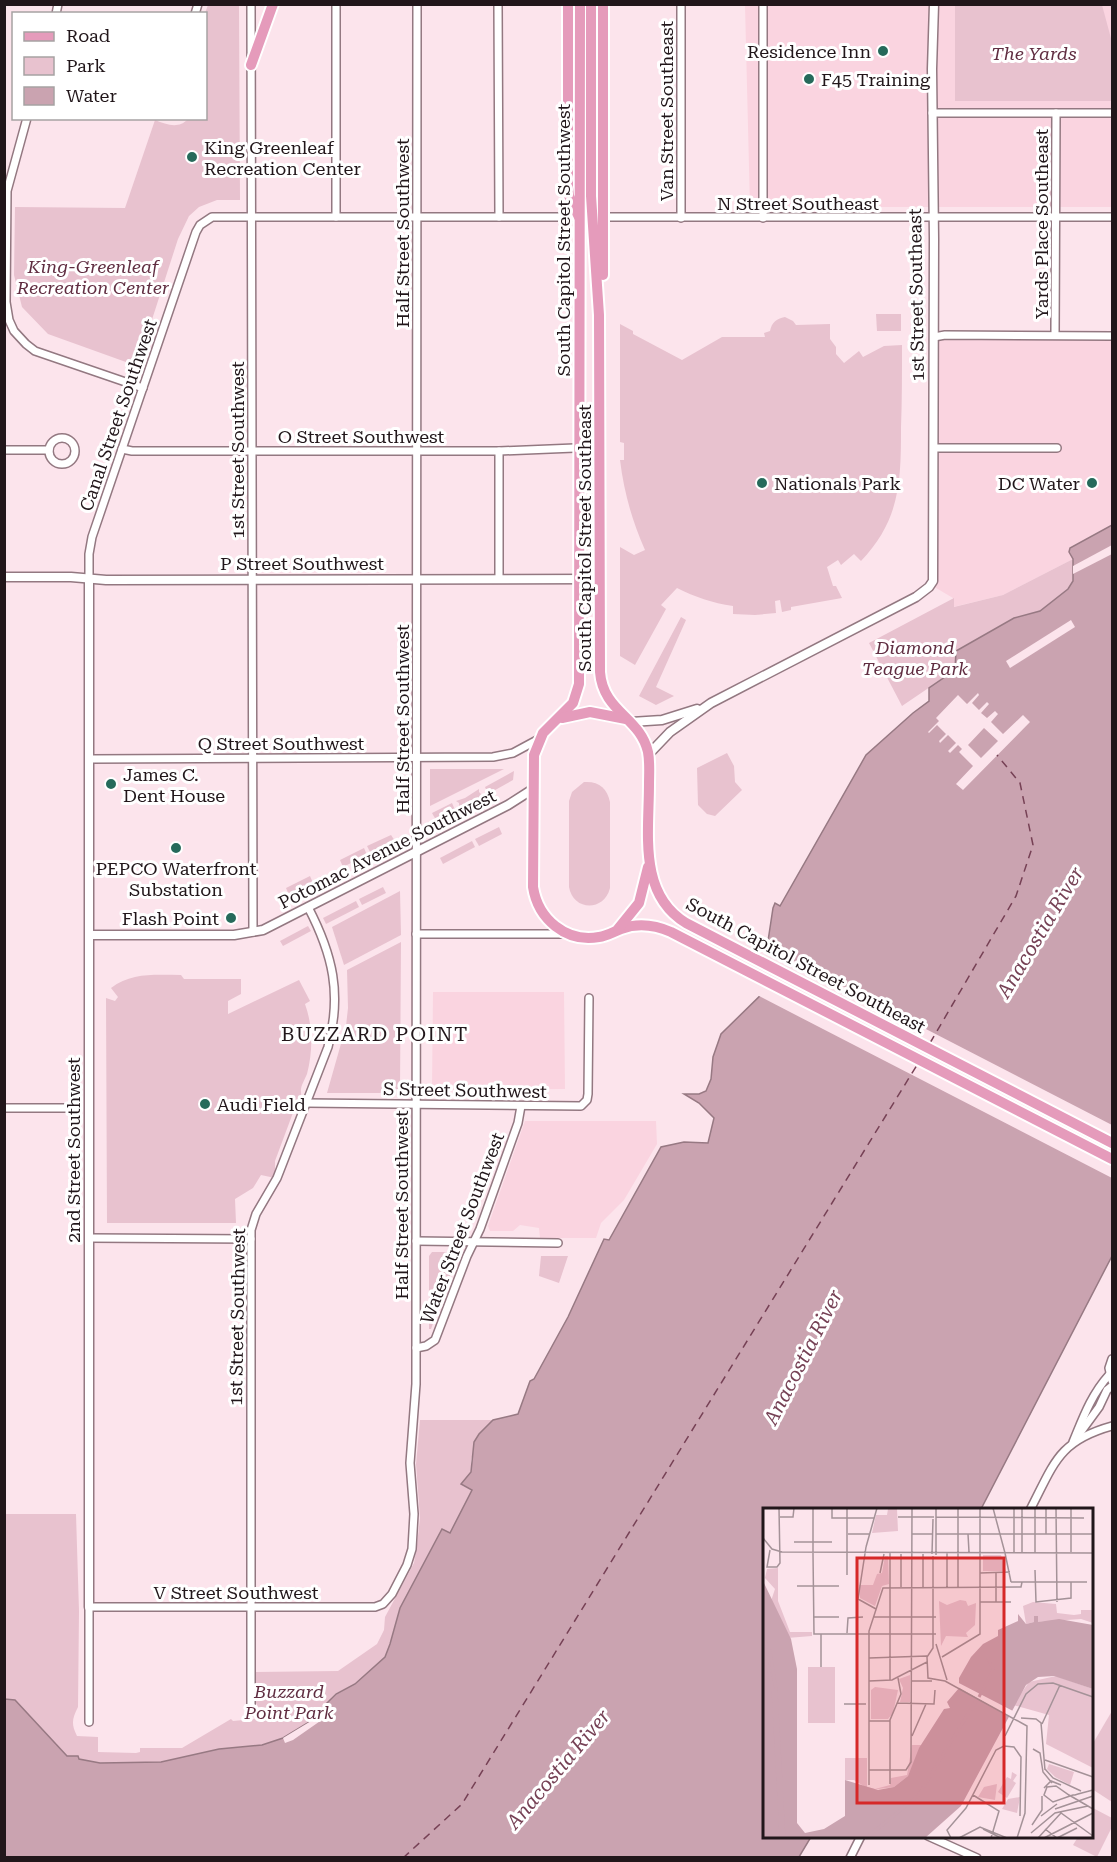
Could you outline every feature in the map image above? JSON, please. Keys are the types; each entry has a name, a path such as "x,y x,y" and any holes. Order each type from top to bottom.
{"main road":[{"path":"251,65 273,4"},
{"path":"568,4 568,187 569,196 579,218"},
{"name":"South Capitol Street Southwest","path":"568,934 546,918 534,893 533,789 534,755 540,738 573,703 579,687 580,4"},
{"path":"591,4 598,218"},
{"path":"598,218 603,4"},
{"name":"South Capitol Street Southeast","path":"598,218 603,280 599,315 601,681 603,691 609,701 643,739 648,755 649,861 656,892 665,907 679,919 1113,1143"},
{"path":"556,720 572,714 590,712 629,721"},
{"path":"616,932 631,916 639,903 649,861"},
{"path":"568,934 580,938 594,938 635,926 658,927 1113,1160"}],"street":[{"name":"1st Street Southwest","path":"251,4 253,932"},
{"path":"336,4 336,217"},
{"name":"Half Street Southwest","path":"383,1604 394,1591 407,1565 412,1549 414,1525 410,1463 416,1392 417,4"},
{"path":"498,4 499,217"},
{"name":"Van Street Southeast","path":"681,4 681,218"},
{"path":"763,4 763,218"},
{"name":"1st Street Southeast","path":"711,703 916,597 932,585 934,573 932,112 934,4"},
{"path":"932,112 1113,113"},
{"name":"Yards Place Southeast","path":"1055,335 1056,112"},
{"path":"26,120 7,190 6,302 11,326 21,340 35,351 143,388"},
{"name":"N Street Southeast","path":"197,229 212,217 251,216 1113,217"},
{"name":"Canal Street Southwest","path":"89,579 89,554 92,540 197,229"},
{"path":"934,337 1113,336"},
{"path":"63,437 71,440 76,452 72,460 63,464 51,459 48,450 52,442 63,437"},
{"name":"O Street Southwest","path":"122,449 132,451 499,451 599,447"},
{"path":"934,448 1057,448"},
{"path":"4,450 48,450"},
{"path":"499,451 499,579"},
{"name":"P Street Southwest","path":"4,577 599,579"},
{"name":"2nd Street Southwest","path":"89,579 89,1722"},
{"path":"629,721 662,720 711,703"},
{"path":"648,755 670,732 711,703"},
{"name":"Q Street Southwest","path":"90,759 498,757 524,748 540,738"},
{"name":"Potomac Avenue Southwest","path":"90,935 234,935 268,928 508,806 533,789"},
{"name":"1st Street Southwest","path":"251,1712 251,1239 254,1219 278,1178 330,1038 333,972 327,946 308,907"},
{"path":"416,934 568,934"},
{"name":"S Street Southwest","path":"306,1103 578,1106 585,1102 588,1094 590,998"},
{"name":"Water Street Southwest","path":"416,1348 426,1346 435,1340 514,1135 521,1106"},
{"path":"4,1108 69,1108"},
{"path":"89,1238 251,1239"},
{"path":"416,1241 558,1243"},
{"path":"1073,1442 1089,1403 1099,1386 1111,1378 1109,1368 1113,1359"},
{"path":"1031,1508 1056,1460 1073,1442 1099,1407 1107,1390 1113,1386"},
{"path":"1073,1442 1113,1426"},
{"name":"V Street Southwest","path":"89,1607 375,1607 383,1604"},
{"path":"850,1857 860,1838"},
{"path":"933,1838 977,1857"}],"shaded area":[{"path":"745,5 1112,5 1112,207 750,207"},
{"path":"934,337 1112,337 1112,525 1070,548 1069,553 1073,559 1003,595 953,607 953,598 931,585"},
{"path":"433,992 564,992 565,1089 432,1090"},
{"path":"525,1121 656,1121 657,1144 624,1200 601,1223 596,1238 540,1238 539,1228 520,1225 513,1231 490,1231 488,1226"}],"green space":[{"name":"King-Greenleaf Recreation Center","path":"208,5 239,5 240,200 217,200 199,207 189,216 178,239 137,366 48,334 22,307 14,275 15,207 125,208 155,120 168,125 177,125 187,120 207,120 205,12"},
{"name":"The Yards","path":"955,5 1102,5 1112,42 1112,101 955,101"},
{"path":"876,314 901,314 901,331 877,331"},
{"name":"Nationals Park","path":"785,317 796,325 830,324 830,339 836,347 836,354 844,363 859,351 863,357 884,346 902,345 899,483 891,515 884,531 861,561 854,554 841,565 838,560 827,567 833,586 836,586 842,598 791,607 791,610 782,612 780,600 775,601 776,613 733,614 733,606 704,599 677,588 661,605 666,609 635,665 620,656 620,547 634,555 645,550 629,506 620,460 624,460 624,443 620,442 620,324 633,331 633,334 682,360 722,337 765,337 764,333 770,331 775,321"},
{"name":"Diamond Teague Park","path":"1073,559 1073,581 1068,589 1040,611 1014,618 956,651 955,670 902,706 869,643 954,598 954,607 1003,595"},
{"path":"681,617 686,620 656,687 674,696 656,705 639,696"},
{"path":"727,753 734,766 735,782 742,790 715,816 707,814 698,805 697,768"},
{"path":"430,769 504,769 430,806"},
{"path":"514,771 513,780 488,794 485,787"},
{"path":"584,782 601,786 610,802 610,888 602,901 589,906 576,901 569,887 569,801 572,792"},
{"path":"479,789 483,796 459,808 459,803 456,801"},
{"path":"452,803 455,810 436,820 432,813"},
{"path":"499,827 502,834 479,846 475,839"},
{"path":"391,835 395,841 371,854 367,846"},
{"path":"472,841 475,847 443,864 440,858"},
{"path":"364,848 367,855 343,867 340,860"},
{"path":"310,876 313,883 289,895 286,888"},
{"path":"383,887 386,893 362,905 359,899"},
{"path":"400,891 401,935 344,965 332,927"},
{"path":"356,901 359,907 326,924 323,918"},
{"path":"308,926 311,931 283,946 280,941"},
{"path":"401,942 400,1089 393,1089 392,1093 327,1093 346,1026 347,970"},
{"name":"Audi Field","path":"144,975 181,975 184,979 241,979 241,994 228,1001 228,1014 299,980 310,1001 305,1004 310,1021 311,1039 309,1065 301,1090 302,1110 294,1110 275,1161 275,1178 261,1175 253,1188 235,1199 236,1223 107,1223 106,998 115,1001 118,997 111,988 127,979"},
{"path":"432,1252 454,1252 457,1256 431,1329 429,1329 429,1256"},
{"path":"541,1256 568,1256 559,1283 539,1276"},
{"name":"Buzzard Point Park","path":"420,1420 493,1420 479,1434 471,1460 471,1472 461,1484 473,1490 450,1533 442,1529 400,1608 385,1657 355,1684 335,1694 311,1721 283,1738 262,1745 219,1749 161,1762 100,1763 78,1759 78,1756 67,1756 15,1700 5,1699 5,1514 76,1514 79,1611 78,1707 73,1718 73,1725 77,1736 98,1737 98,1752 136,1753 140,1752 140,1748 182,1748 231,1719 233,1721 254,1719 260,1715 256,1703 256,1672 338,1671 377,1644 384,1630 385,1617 414,1563 420,1518 416,1464"},
{"path":"1112,1711 1112,1802 1093,1790 1093,1743"},
{"path":"1093,1808 1112,1818 1112,1827 1097,1857 1073,1845 1077,1838 1093,1838"}],"water":[{"name":"Anacostia River","path":"1112,525 1112,1256 982,1508 763,1508 763,1838 810,1838 799,1857 5,1858 5,1699 15,1700 67,1756 78,1756 79,1759 100,1763 161,1762 219,1749 262,1745 283,1738 311,1721 322,1712 321,1709 336,1694 355,1684 385,1657 400,1608 442,1529 450,1533 472,1490 461,1484 471,1472 474,1442 479,1434 493,1420 518,1414 530,1381 534,1379 568,1317 604,1239 609,1240 661,1147 684,1142 708,1143 714,1118 699,1103 684,1094 699,1094 706,1091 711,1079 713,1057 721,1034 772,984 768,941 775,903 780,906 866,755 929,701 929,688 955,670 956,651 1014,618 1040,611 1068,589 1073,581 1073,559 1069,552 1070,548"}],"pier":[{"path":"1112,545 1112,554 1073,574 1073,566"},
{"path":"1071,620 1075,627 1010,668 1006,661"},
{"path":"978,693 979,695 972,703 979,710 987,702 989,704 981,713 987,718 995,711 998,714 991,722 1003,734 1023,715 1030,722 963,790 956,784 973,766 959,752 962,749 958,745 950,753 948,751 956,743 948,735 940,743 939,741 946,734 937,725 928,732 939,721 936,718 958,695 967,704","holes":["984,728 998,741 981,758 968,745"]},
{"path":"765,946 1112,1125 1112,1178 757,995 771,979"},
{"path":"322,1711 326,1717 285,1743 283,1738 311,1721"}],"ferry route":[{"path":"930,1043 1016,896 1033,845 1020,783 997,755"},
{"path":"403,1858 462,1804 917,1065"}],"place":[{"name":"Residence Inn","path":"883,51"},
{"name":"F45 Training","path":"809,79"},
{"name":"King Greenleaf Recreation Center","path":"192,157"},
{"name":"Nationals Park","path":"762,483"},
{"name":"DC Water","path":"1092,483"},
{"name":"James C. Dent House","path":"111,784"},
{"name":"PEPCO Waterfront Substation","path":"176,848"},
{"name":"Flash Point","path":"231,918"},
{"name":"Audi Field","path":"205,1104"}],"district":[{"name":"BUZZARD POINT","path":"375,1034"}]}
